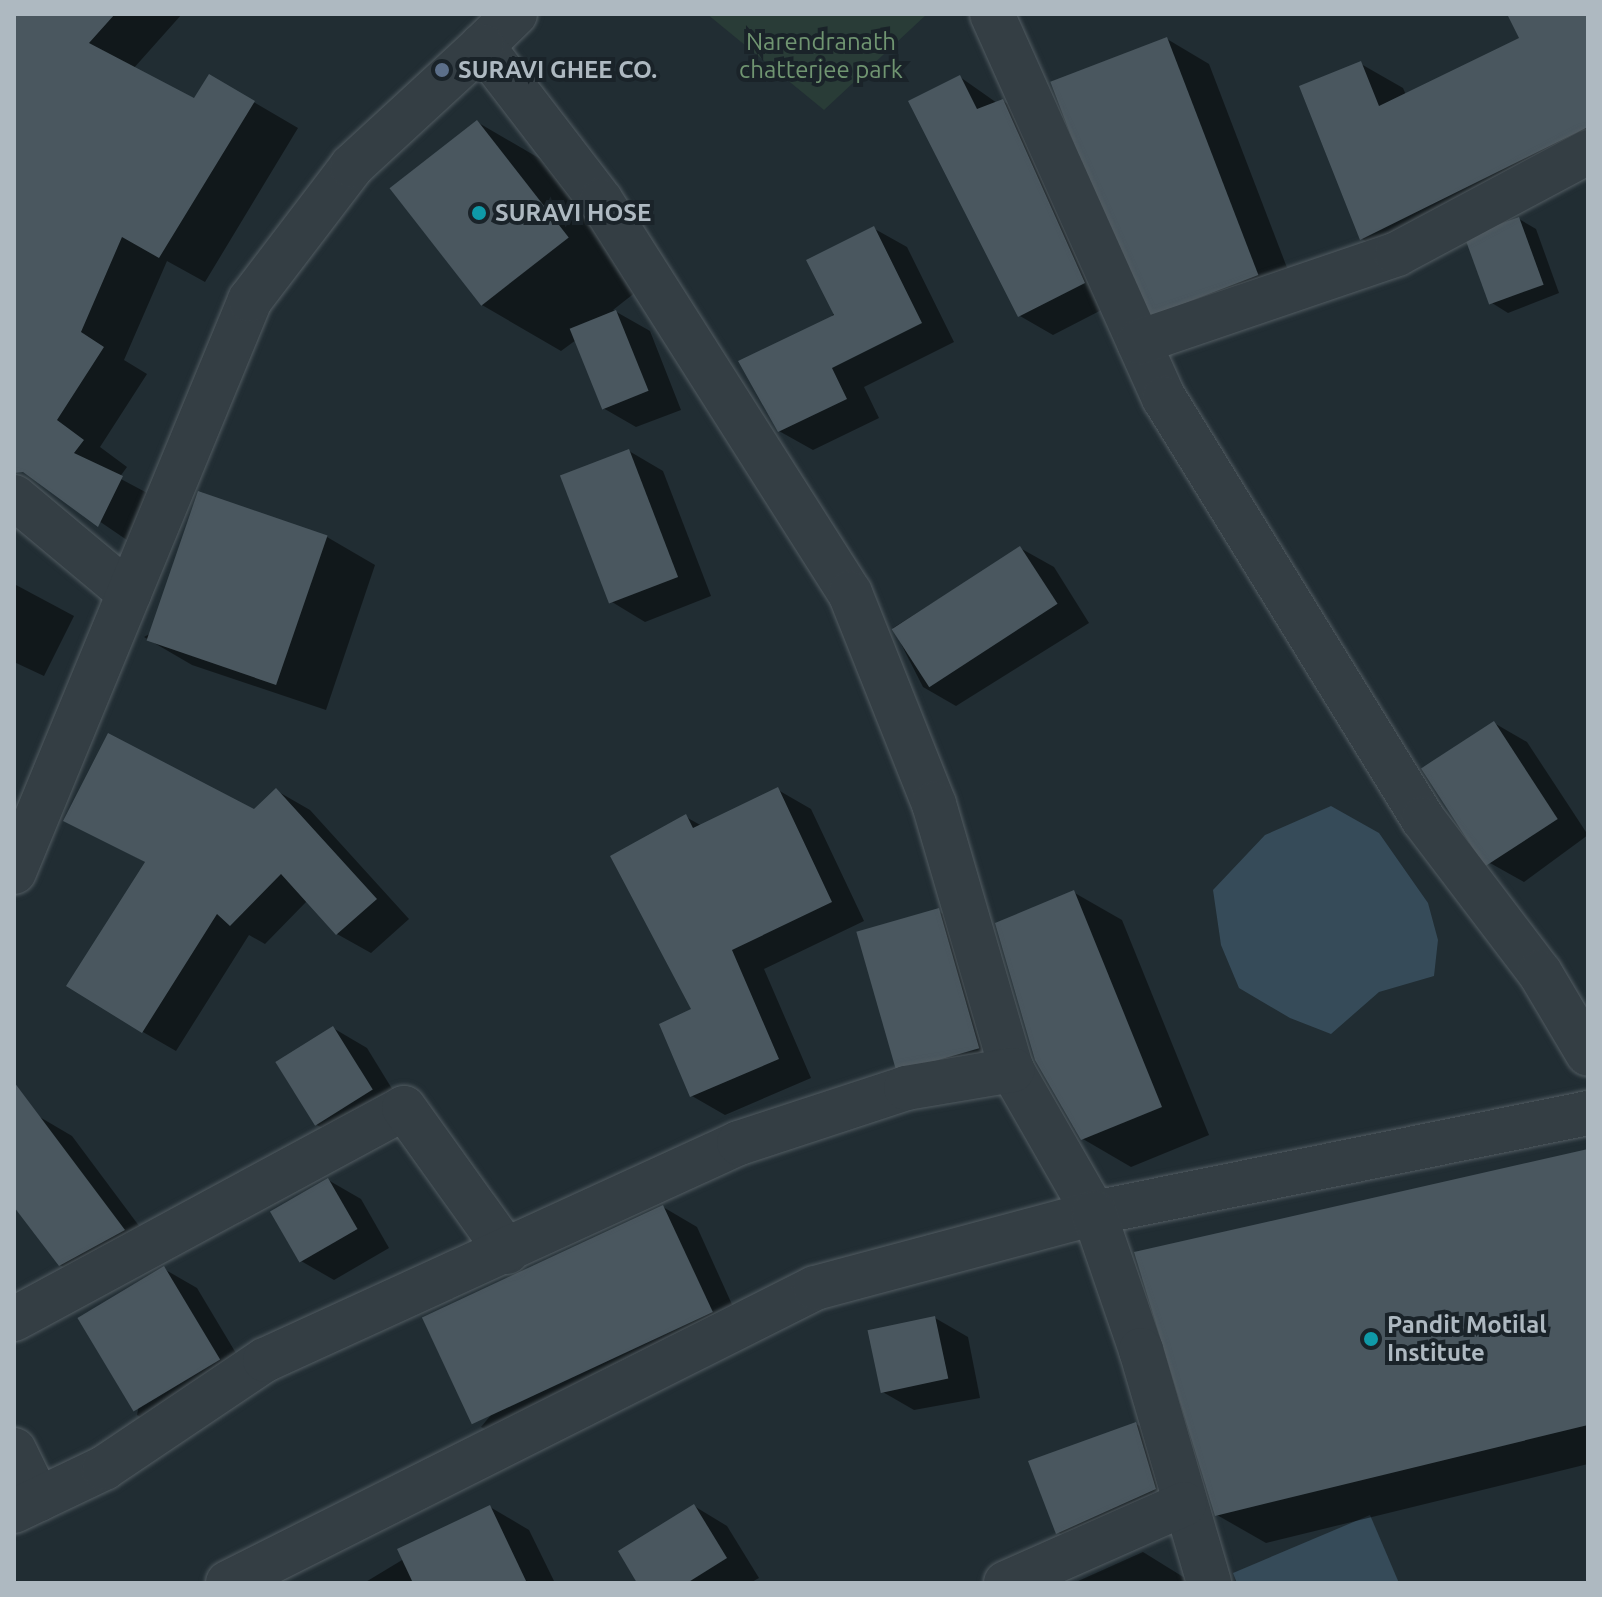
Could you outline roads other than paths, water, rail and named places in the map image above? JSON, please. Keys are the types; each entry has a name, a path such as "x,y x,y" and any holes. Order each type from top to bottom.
{"street":[{"path":"14,872 250,300 352,166 515,14"},
{"path":"992,14 1164,398 1423,819 1540,973 1588,1054"},
{"path":"482,46 601,201 850,593 934,804 1012,1070 1094,1213 1141,1350 1209,1583"},
{"path":"1139,342 1397,254 1588,152"},
{"path":"14,497 129,593"},
{"path":"14,1450 26,1505 104,1468 265,1360 507,1252 739,1143 906,1088 1012,1070"},
{"path":"14,1319 404,1108 507,1252"},
{"path":"228,1583 815,1288 1094,1213 1588,1113"},
{"path":"1006,1583 1184,1504"}],"water":[{"path":"1331,806 1379,833 1428,903 1438,940 1434,976 1379,992 1331,1034 1290,1018 1239,988 1221,945 1213,890 1265,835"},
{"path":"1370,1515 1399,1583 1237,1583 1233,1573"}],"place":[{"name":"SURAVI GHEE CO.","path":"442,70"},
{"name":"SURAVI HOSE","path":"479,213"},
{"name":"Pandit Motilal Institute","path":"1371,1339"}],"park label":[{"name":"Narendranath chatterjee park","path":"821,56"}]}
